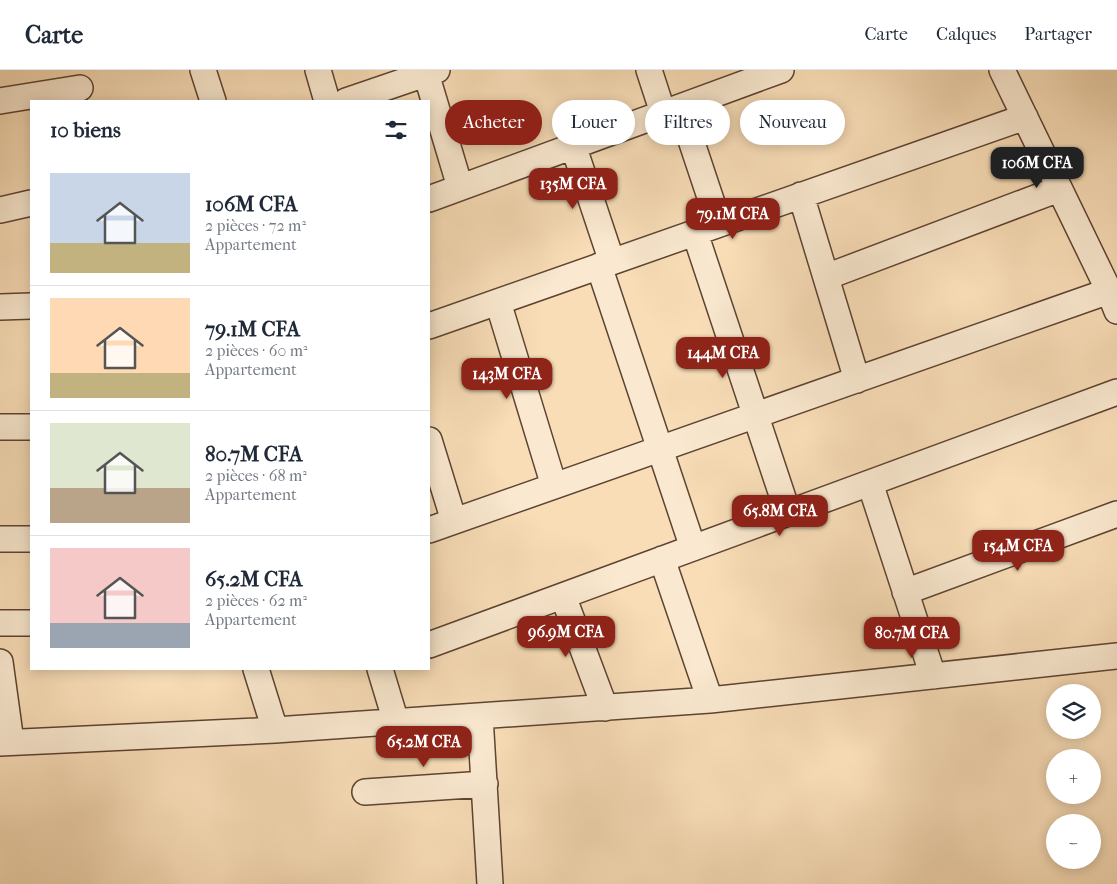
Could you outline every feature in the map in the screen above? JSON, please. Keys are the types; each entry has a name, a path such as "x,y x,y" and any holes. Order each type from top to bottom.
{"street":[{"path":"203,70 213,100"},
{"path":"318,70 328,100"},
{"path":"649,70 666,100"},
{"path":"699,100 781,70"},
{"path":"430,530 857,380 1113,301 1002,70"},
{"path":"349,100 429,71 460,187"},
{"path":"0,101 80,86"},
{"path":"430,326 1025,117"},
{"path":"430,199 573,145 660,448 693,548"},
{"path":"686,145 719,224"},
{"path":"826,276 1059,188"},
{"path":"801,195 857,380"},
{"path":"0,210 30,203"},
{"path":"695,233 788,513"},
{"path":"498,302 554,486"},
{"path":"0,307 30,306"},
{"path":"430,645 1117,392"},
{"path":"0,427 30,427"},
{"path":"430,443 454,521"},
{"path":"870,483 933,676"},
{"path":"905,592 1117,514"},
{"path":"0,539 30,539"},
{"path":"662,559 710,700"},
{"path":"564,596 605,708"},
{"path":"0,623 30,623"},
{"path":"0,662 5,742 275,730 710,700 1117,656"},
{"path":"256,670 275,730"},
{"path":"380,670 396,722"},
{"path":"480,716 490,884"},
{"path":"366,792 484,784"}]}
